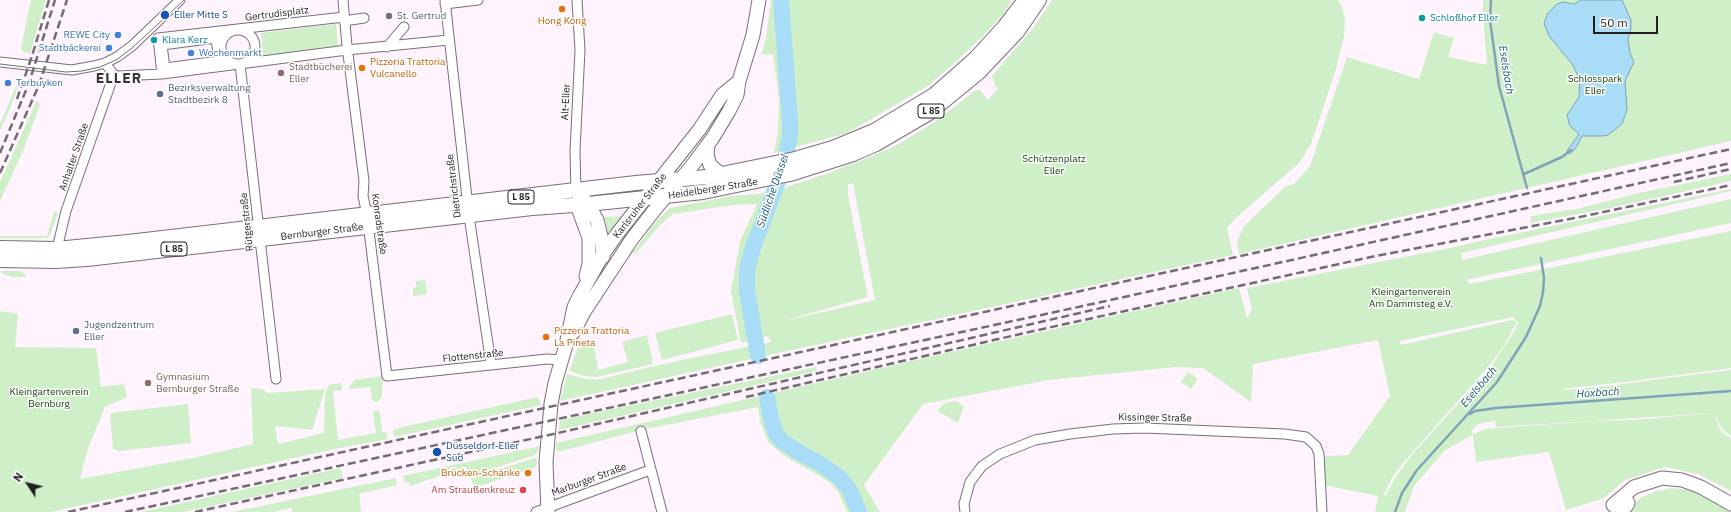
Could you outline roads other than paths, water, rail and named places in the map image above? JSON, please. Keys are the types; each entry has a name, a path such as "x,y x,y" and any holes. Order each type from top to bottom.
{"main road":[{"name":"Karlsruher Straße","path":"566,345 584,312 632,239 708,144 723,121 737,95 739,81 754,36 759,0"},
{"name":"Heidelberger Straße","path":"575,190 722,175 795,160 833,148 874,131 934,95 976,58 1005,26 1024,0"},
{"name":"Heidelberger Straße","path":"583,204 717,190 767,180 825,164 864,148 900,130 929,113 979,72 1017,32 1039,0"},
{"name":"Karlsruher Straße","path":"544,510 551,404 574,307 585,284 603,254 699,130 722,95 739,81"},
{"path":"708,144 707,156 710,165 722,175"},
{"path":"575,190 583,204 600,227 603,254 601,272 584,312"},
{"name":"Bernburger Straße","path":"56,255 87,247 260,233 468,210 575,190"},
{"path":"583,204 589,238 589,264 585,284"},
{"name":"Bernburger Straße","path":"468,210 532,208 583,204"},
{"name":"L 85","path":"0,248 56,255"},
{"name":"L 85","path":"0,260 56,255"},
{"path":"1616,508 1640,493 1650,489 1688,484 1707,490 1731,504"}],"street":[{"path":"0,62 72,70 105,63 117,57 132,46 180,0"},
{"path":"343,0 348,50"},
{"path":"445,2 478,0"},
{"name":"Alt-Eller","path":"575,190 575,151 580,50 578,0"},
{"name":"Dietrichstraße","path":"445,2 468,210 490,364"},
{"name":"Gertrudisplatz","path":"162,74 155,37 188,38 236,30 364,18"},
{"path":"387,47 404,27"},
{"name":"Gertrudisplatz","path":"236,30 247,33 254,42 253,54 245,62 240,64 229,62 222,54 221,49 223,39 226,34 236,30"},
{"path":"188,38 216,38 220,61 165,68 162,45 188,38"},
{"path":"105,63 112,74 118,76 162,74 348,50 449,40"},
{"name":"Konradstraße","path":"348,50 364,181 363,196 368,221 387,376"},
{"name":"Rütgerstraße","path":"240,64 276,379"},
{"name":"Anhalter Straße","path":"56,255 66,211 113,77 112,74"},
{"name":"Flottenstraße","path":"387,376 490,364 551,359 561,360"},
{"name":"Kissinger Straße","path":"965,512 964,504 970,482 982,466 1000,454 1035,440 1113,429 1144,428 1264,432 1295,434 1306,437 1316,446 1319,454 1322,512"},
{"path":"641,431 662,512"},
{"name":"Marburger Straße","path":"544,510 650,470"}],"water":[{"path":"1581,0 1622,0 1631,20 1631,29 1628,39 1630,53 1634,62 1625,81 1627,110 1622,124 1608,135 1582,136 1577,146 1570,154 1567,151 1579,134 1570,126 1567,115 1579,97 1580,81 1573,65 1549,36 1544,23 1548,13 1557,4 1564,2 1574,4"}],"waterway":[{"name":"Südliche Düssel","path":"758,356 747,291 747,270 752,250 783,168 790,136 781,0"},
{"name":"Eselsbach","path":"1491,0 1490,20 1499,86 1527,188"},
{"path":"1524,174 1562,157 1571,150"},
{"name":"Eselsbach","path":"1395,512 1402,493 1417,470 1497,382 1526,337 1540,306 1543,292 1544,278 1541,258"},
{"name":"Hoxbach","path":"1470,414 1475,411 1496,408 1731,391"},
{"name":"Südliche Düssel","path":"767,397 776,434 782,441 839,477 849,489 859,512"}],"tram line":[{"path":"0,64 66,72 82,71 100,67 116,60 131,49 184,0"}],"railway":[{"path":"17,99 49,0"},
{"path":"0,153 29,83 55,0"},
{"path":"0,173 39,85 67,0"},
{"path":"68,512 1731,149"},
{"path":"125,512 1106,301 1731,163"},
{"path":"1674,182 1731,169"},
{"path":"746,397 1029,332 1371,257 1580,217 1731,185"},
{"path":"195,512 558,433 1110,306"}],"place":[{"name":"Hong Kong","path":"562,9"},
{"name":"Eller Mitte S","path":"165,15"},
{"name":"St. Gertrud","path":"389,16"},
{"name":"Schloßhof Eller","path":"1422,18"},
{"name":"REWE City","path":"118,35"},
{"name":"Klara Kerz","path":"154,40"},
{"name":"Stadtbäckerei","path":"109,48"},
{"name":"Wochenmarkt","path":"191,53"},
{"name":"Pizzeria Trattoria Vulcanello","path":"362,68"},
{"name":"Stadtbücherei Eller","path":"281,73"},
{"name":"Terbuyken","path":"8,83"},
{"name":"Bezirksverwaltung Stadtbezirk 8","path":"160,94"},
{"name":"Jugendzentrum Eller","path":"76,331"},
{"name":"Pizzeria Trattoria La Pineta","path":"546,337"},
{"name":"Gymnasium Bernburger Straße","path":"148,383"},
{"name":"Düsseldorf-Eller Süd","path":"437,452"},
{"name":"Brücken-Schänke","path":"528,473"},
{"name":"Am Straußenkreuz","path":"523,490"}],"district":[{"name":"ELLER","path":"119,79"}],"park label":[{"name":"Schlosspark Eller","path":"1595,84"},
{"name":"Schützenplatz Eller","path":"1054,164"},
{"name":"Kleingartenverein Am Dammsteg e.V.","path":"1411,298"},
{"name":"Kleingartenverein Bernburg","path":"49,398"}]}
